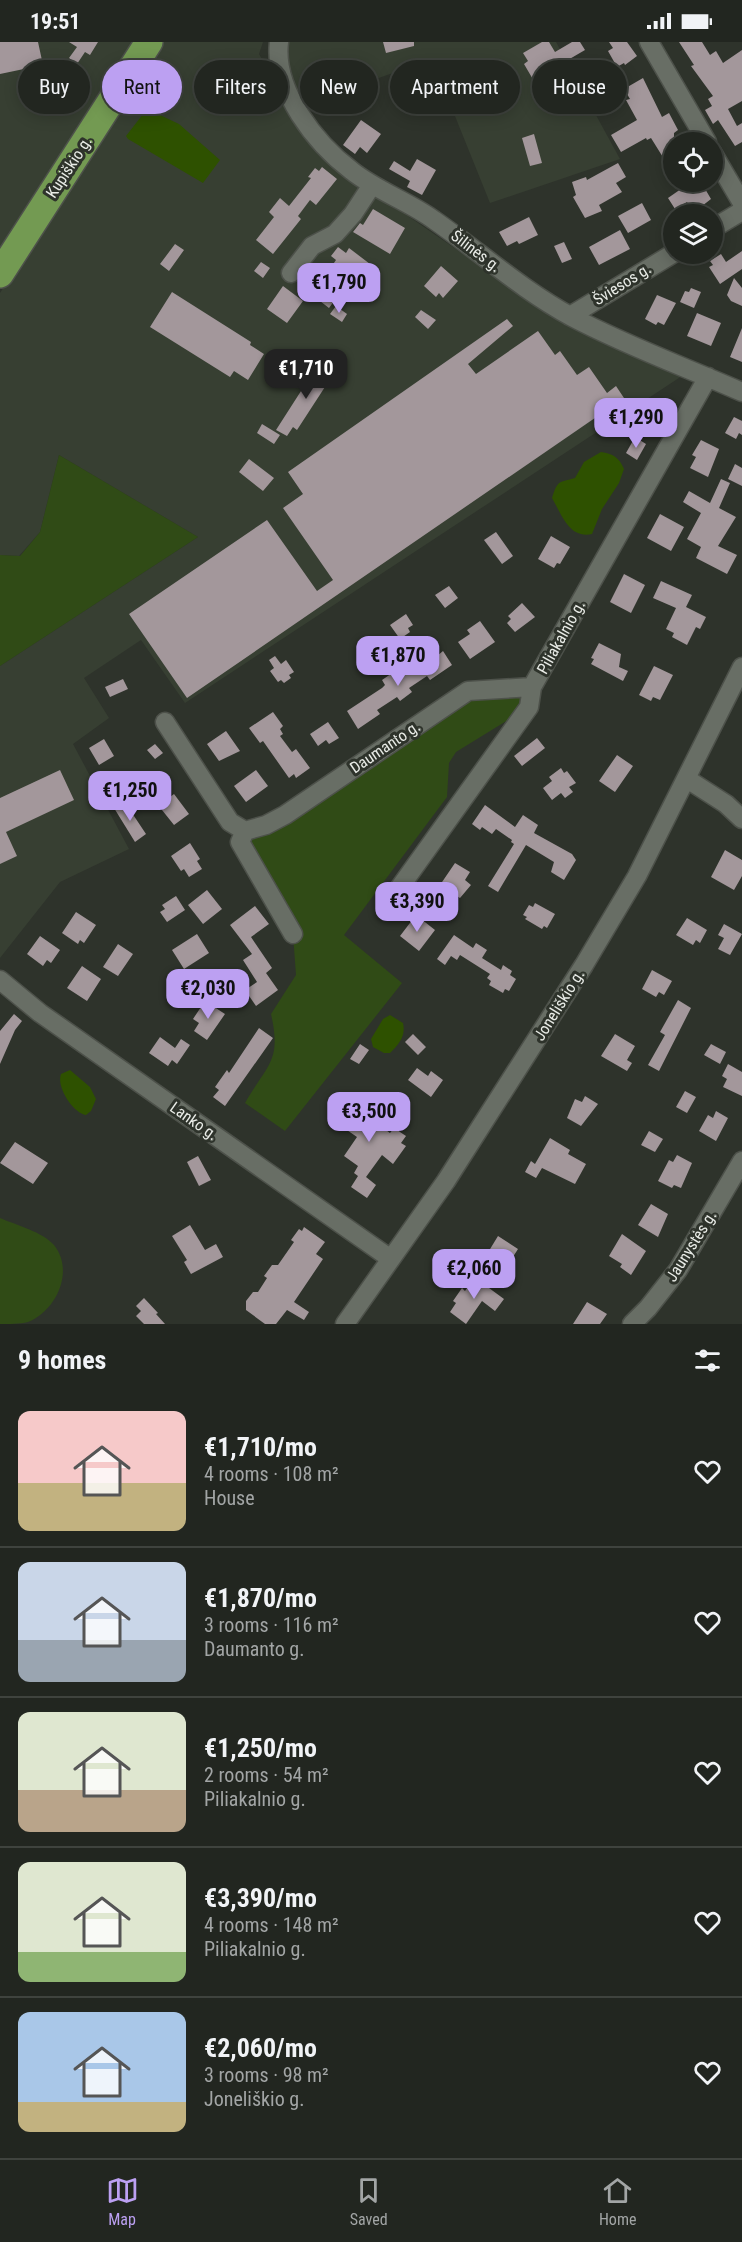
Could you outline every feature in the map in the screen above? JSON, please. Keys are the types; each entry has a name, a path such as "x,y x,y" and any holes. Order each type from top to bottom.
{"highway":[{"name":"Kupiškio g.","path":"0,274 141,48"}],"street":[{"name":"Šilinės g.","path":"279,42 279,72 291,99 330,152 372,185 432,218 500,269 570,316 651,355 742,392"},
{"path":"649,42 701,132"},
{"path":"723,171 742,203"},
{"path":"291,273 312,246 335,234 353,214 372,185"},
{"path":"723,222 742,211"},
{"name":"Šviesos g.","path":"570,316 663,260"},
{"name":"Piliakalnio g.","path":"400,887 529,707 532,687 708,377"},
{"name":"Joneliškio g.","path":"345,1324 519,1069 584,965 637,876 742,667"},
{"name":"Daumanto g.","path":"245,831 266,825 285,815 468,691 532,687"},
{"path":"165,722 230,822 245,831 240,842 293,934"},
{"path":"687,779 726,804 742,819"},
{"name":"Lanko g.","path":"0,980 40,1013 391,1259"},
{"name":"Jaunystės g.","path":"632,1324 648,1308 678,1270 742,1161"}],"shaded area":[{"path":"0,42 132,42 121,60 102,60 102,91 90,110 90,60 18,60 18,114 88,114 0,256"},
{"path":"155,42 263,42 259,54 262,60 194,60 194,114 288,114 288,97 300,110 300,114 304,114 382,198 524,296 688,372 185,703 141,640 84,678 109,718 73,744 129,849 60,882 0,958 0,666 198,537 59,455 40,532 19,556 0,555 0,293 115,114 182,114 182,60 146,60"},
{"path":"286,42 556,42 566,60 532,60 532,114 595,114 620,159 490,203 454,114 520,114 520,60 390,60 390,74 378,78 378,60 300,60 300,99 292,83"},
{"path":"143,114 158,114 179,124 220,160 203,183 126,136"},
{"path":"601,452 615,457 624,469 619,483 602,509 592,534 584,535 577,533 567,524 552,498 558,485 575,478 584,462"},
{"path":"59,455 198,537 0,666 0,555 20,556 40,532"},
{"path":"532,687 529,707 456,752 449,763 447,797 344,935 402,983 285,1131 245,1103 266,1070 273,1053 275,1043 271,1014 296,975 293,934 245,831 468,691"},
{"path":"390,1015 403,1023 404,1032 393,1050 390,1053 384,1053 373,1047 371,1039 383,1019"},
{"path":"70,1070 90,1087 96,1099 91,1111 86,1115 71,1105 63,1092 61,1074"},
{"path":"0,1218 29,1229 49,1240 60,1255 63,1266 62,1278 54,1300 38,1317 28,1322 0,1324"}],"building":[{"path":"0,42 38,42 42,60 18,60 18,70 0,74"},
{"path":"69,42 98,42 90,55 85,52 80,60 72,60 69,58 77,47"},
{"path":"383,42 414,42 414,46 386,53"},
{"path":"542,42 549,42 555,52 572,42 580,42 585,50 568,60 532,60 532,78 524,64 528,61 523,53"},
{"path":"609,42 627,42 637,56 627,64 627,60 613,60 608,51 613,48"},
{"path":"679,42 702,42 710,55 716,51 723,63 742,50 742,101 728,109 737,126 742,123 742,142 735,146 718,120 713,124 705,110 712,106 708,99 713,96 691,66 694,65"},
{"path":"643,78 662,117 669,113 678,130 663,132 663,157 651,138 647,140 646,138 621,152 611,135 637,120 627,102 630,99 627,87"},
{"path":"361,120 381,134 367,153 360,147 355,154 343,145"},
{"path":"534,134 542,163 530,166 522,138"},
{"path":"417,159 436,170 422,195 407,187 410,181 389,169 394,161 410,171"},
{"path":"618,163 626,177 616,183 622,192 599,205 602,211 585,218 573,197 576,195 572,182 586,177 587,180"},
{"path":"322,167 337,179 316,205 310,200 298,216 301,219 273,254 256,240 274,217 269,212 280,198 289,206 311,178 308,177 315,168 319,171"},
{"path":"677,192 707,192 711,199 705,204 688,204 687,202 672,204 668,198"},
{"path":"642,203 651,220 628,233 618,216"},
{"path":"373,209 405,228 390,254 353,232 360,223 363,225"},
{"path":"529,217 538,235 519,244 517,241 507,246 499,232"},
{"path":"620,230 630,249 599,265 589,247"},
{"path":"564,242 572,259 562,263 554,246"},
{"path":"175,244 184,250 169,271 160,264"},
{"path":"338,247 346,253 349,248 370,264 355,283 350,279 329,308 307,291 317,279 321,282 336,260 331,256"},
{"path":"742,251 742,269 720,284 709,267 712,264 723,264 723,257 726,262"},
{"path":"261,262 270,268 263,278 254,271"},
{"path":"441,266 458,281 443,298 439,293 436,297 424,286"},
{"path":"734,278 742,288 742,306 731,301 727,295"},
{"path":"283,286 303,301 287,323 267,309"},
{"path":"691,288 701,292 694,308 680,302 685,291 689,292"},
{"path":"172,292 251,342 250,345 264,354 248,380 234,371 230,377 150,327"},
{"path":"657,295 676,303 664,325 658,322 656,325 645,319"},
{"path":"336,306 347,314 342,322 330,314"},
{"path":"421,310 436,320 428,329 415,317"},
{"path":"697,313 721,323 711,346 687,336"},
{"path":"507,319 513,326 468,364 476,374 538,331 555,355 560,351 577,375 589,367 607,393 616,386 624,398 187,698 129,614 267,520 317,591 333,580 283,508 303,494 288,472"},
{"path":"742,328 742,362 730,357"},
{"path":"319,363 334,373 297,430 293,427 287,436 276,430"},
{"path":"661,401 667,409 649,422 643,413"},
{"path":"734,417 742,421 742,435 739,433 736,439 725,433"},
{"path":"262,424 280,435 274,444 257,433"},
{"path":"635,437 646,444 637,460 626,453"},
{"path":"701,440 719,449 708,477 690,468 696,457 692,455"},
{"path":"249,459 274,478 263,491 239,472"},
{"path":"735,464 742,468 742,486 728,479"},
{"path":"721,479 730,483 719,508 736,517 718,546 737,555 727,574 696,558 701,547 687,539 701,513 683,502 689,491 710,503"},
{"path":"660,514 684,527 671,551 647,538"},
{"path":"496,532 513,556 502,564 484,540"},
{"path":"551,536 570,547 560,564 557,563 554,568 538,559"},
{"path":"624,574 645,585 631,613 610,602"},
{"path":"661,581 692,595 686,607 706,617 700,629 696,627 687,645 672,637 674,633 666,629 676,608 653,598"},
{"path":"449,586 458,598 445,608 435,595"},
{"path":"522,603 535,617 515,632 507,623 511,619 508,616"},
{"path":"406,614 413,625 408,628 410,632 400,639 390,625"},
{"path":"480,621 495,642 470,659 458,642 470,634 467,630"},
{"path":"599,643 621,654 619,667 628,671 623,681 591,664 594,659 591,658"},
{"path":"433,651 437,656 443,651 452,665 430,680 427,676 409,688 412,692 400,701 397,697 377,710 380,714 358,729 347,711 382,688 385,685 382,680 404,665 407,670"},
{"path":"275,656 281,664 286,660 294,672 289,675 291,678 284,683 281,680 278,682 270,671 274,668 269,660"},
{"path":"654,666 673,675 660,700 653,697 651,701 639,695"},
{"path":"123,679 128,689 110,697 105,687"},
{"path":"273,712 283,726 280,729 283,734 280,736 292,752 296,749 310,768 296,778 294,774 289,778 263,741 260,743 249,728"},
{"path":"328,722 339,738 329,744 326,740 318,746 310,734"},
{"path":"226,731 240,751 219,761 207,744"},
{"path":"537,738 545,748 522,766 514,756"},
{"path":"104,739 114,756 99,765 89,748"},
{"path":"155,744 163,753 155,759 147,750"},
{"path":"617,755 633,766 615,792 599,781"},
{"path":"561,768 564,773 567,771 576,783 569,787 573,792 565,798 561,793 552,800 543,788 552,781 549,777"},
{"path":"60,770 74,800 6,832 17,856 0,864 0,798"},
{"path":"256,770 268,786 246,802 234,786"},
{"path":"166,791 170,797 174,794 189,814 174,825 154,800"},
{"path":"124,801 146,834 135,842 114,808"},
{"path":"485,805 515,827 523,815 538,825 534,833 572,854 576,860 564,880 551,872 554,862 526,845 498,892 488,886 514,844 496,829 492,834 472,824"},
{"path":"190,843 200,859 197,861 202,869 189,877 184,869 181,871 171,856"},
{"path":"725,850 742,860 742,876 734,890 711,877"},
{"path":"455,863 470,872 465,880 471,885 460,898 440,885"},
{"path":"207,890 222,909 203,924 188,905"},
{"path":"176,896 185,910 167,922 160,912 165,909 162,905"},
{"path":"535,903 555,914 547,928 544,926 542,929 525,919 527,917 523,915 529,905 533,907"},
{"path":"255,906 269,924 251,937 272,968 266,973 278,990 256,1006 245,990 257,982 243,960 252,954 230,925"},
{"path":"76,912 96,925 84,943 80,940 78,944 62,933"},
{"path":"416,915 435,930 419,951 400,936"},
{"path":"687,918 707,930 700,943 696,940 693,945 676,935"},
{"path":"724,924 742,934 730,955 718,949 724,938 718,935"},
{"path":"197,934 209,953 184,969 172,950"},
{"path":"454,935 473,948 476,943 487,950 482,958 501,970 503,965 512,971 510,975 516,979 509,991 505,989 503,993 489,985 491,981 487,978 490,974 460,955 457,960 451,956 445,965 437,959"},
{"path":"40,936 60,950 51,963 47,960 43,966 27,954"},
{"path":"118,944 133,954 118,976 103,967"},
{"path":"82,966 101,979 87,1001 67,988"},
{"path":"652,970 672,981 664,995 659,992 656,997 642,989"},
{"path":"678,1000 691,1008 659,1071 648,1065 665,1035 660,1032"},
{"path":"205,1001 225,1014 207,1040 194,1031 199,1023 193,1019"},
{"path":"14,1014 22,1021 15,1030 0,1064 0,1031"},
{"path":"259,1028 273,1038 225,1106 213,1097 219,1090 215,1087 227,1070 229,1073"},
{"path":"413,1034 426,1047 418,1055 405,1042"},
{"path":"615,1034 635,1046 627,1060 632,1063 627,1071 601,1056"},
{"path":"160,1037 175,1048 181,1039 190,1045 177,1064 172,1060 168,1066 149,1053"},
{"path":"360,1044 369,1050 359,1064 350,1059"},
{"path":"711,1044 726,1052 720,1064 704,1055"},
{"path":"728,1064 742,1072 742,1096 723,1087 727,1079 722,1076"},
{"path":"417,1068 428,1076 431,1071 443,1080 431,1097 408,1080"},
{"path":"685,1091 696,1097 687,1113 676,1107"},
{"path":"358,1096 384,1113 375,1113 371,1119 390,1133 394,1128 406,1136 401,1143 406,1146 393,1164 382,1155 366,1177 376,1185 367,1198 351,1187 358,1176 354,1173 358,1166 344,1156 357,1137 344,1128 347,1123 342,1119"},
{"path":"585,1096 598,1104 581,1126 567,1118 575,1099 582,1102"},
{"path":"716,1111 728,1118 716,1141 699,1131 708,1115 713,1118"},
{"path":"649,1131 663,1139 655,1152 641,1145"},
{"path":"550,1138 570,1150 568,1154 586,1164 575,1184 542,1168 536,1178 525,1172 531,1161 535,1164"},
{"path":"15,1142 48,1163 33,1184 0,1163"},
{"path":"677,1155 692,1163 681,1188 674,1185 672,1188 658,1181 669,1160 673,1162"},
{"path":"198,1156 211,1180 199,1186 187,1162"},
{"path":"651,1204 668,1214 658,1237 638,1225"},
{"path":"190,1225 205,1250 216,1244 223,1257 191,1274 184,1262 187,1260 172,1236"},
{"path":"304,1227 325,1242 316,1254 323,1259 294,1302 309,1312 304,1320 287,1310 276,1324 265,1324 246,1310 246,1301 253,1292 258,1292 267,1278 264,1276 272,1265 278,1265 294,1242 291,1240 299,1229 302,1231"},
{"path":"622,1234 646,1251 631,1275 620,1267 622,1264 609,1256"},
{"path":"498,1236 518,1249 504,1271 484,1259"},
{"path":"474,1277 504,1299 495,1311 482,1301 466,1324 450,1312 456,1303 453,1301 462,1288 465,1291"},
{"path":"144,1298 165,1324 144,1324 136,1316 141,1311 136,1306"},
{"path":"587,1302 607,1314 600,1324 573,1324"}]}
